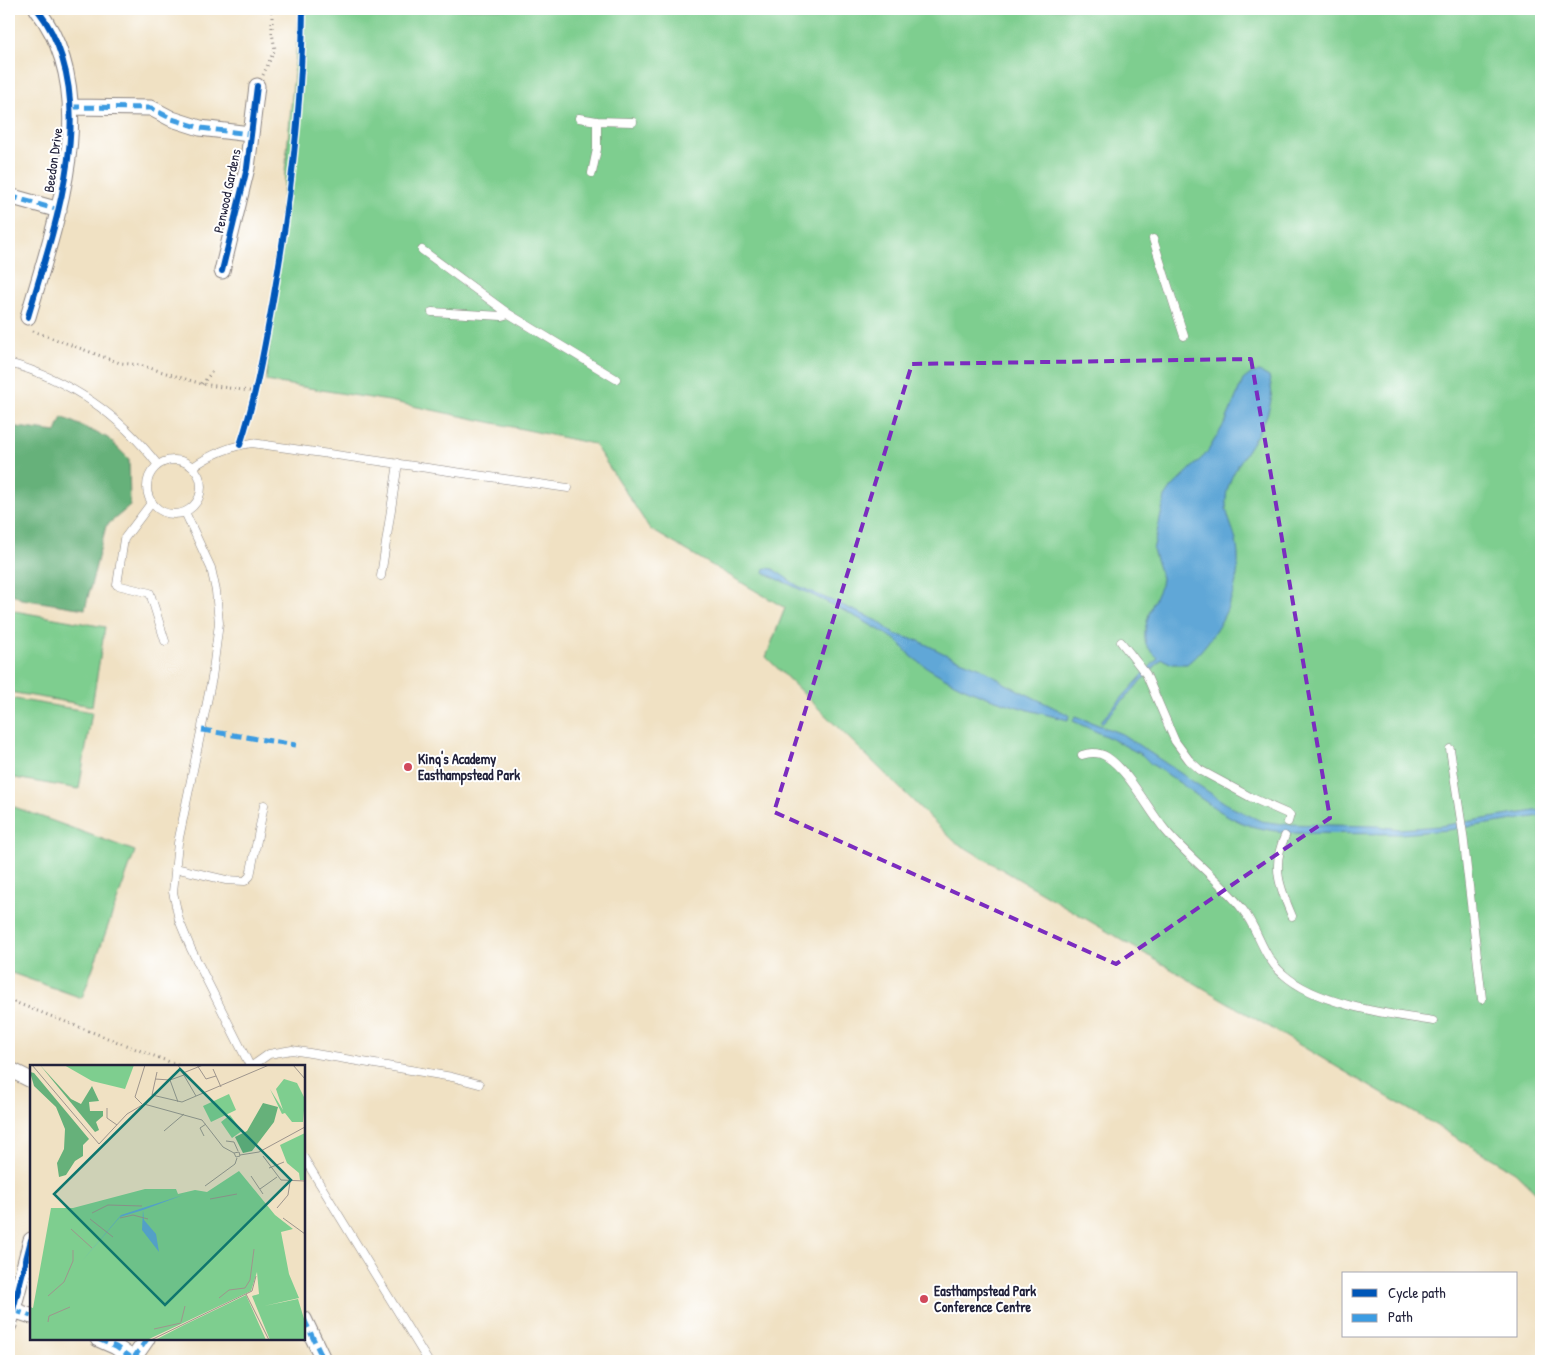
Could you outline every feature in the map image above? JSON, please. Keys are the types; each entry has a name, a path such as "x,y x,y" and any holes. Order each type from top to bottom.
{"street":[{"name":"Beedon Drive","path":"26,323 59,210 72,136 65,62 37,9"},
{"name":"Penwood Gardens","path":"222,271 247,168 257,86"},
{"name":"Penwood Gardens","path":"70,106 151,108 200,128 250,134"},
{"path":"9,196 59,210"},
{"path":"9,1069 30,1080"},
{"path":"30,1244 10,1320 30,1316"},
{"path":"305,1321 324,1361"},
{"path":"100,1340 116,1347 134,1360 146,1340"}],"lane":[{"path":"579,118 597,121 633,122"},
{"path":"592,173 598,149 597,121"},
{"path":"1153,239 1184,336"},
{"path":"422,250 509,314 616,379"},
{"path":"432,312 502,316 509,314"},
{"path":"9,363 30,369 64,385 111,415 126,427 158,465"},
{"path":"193,467 205,459 240,445 252,443 568,488"},
{"path":"168,460 177,460 193,467 199,476 200,495 192,508 185,512 167,513 152,502 148,494 147,483 150,474 158,465 168,460"},
{"path":"381,576 398,463"},
{"path":"152,502 124,539 117,585 150,593 165,641"},
{"path":"185,512 211,568 216,591 219,623 212,678 178,843 173,892 179,920 251,1065"},
{"path":"1121,642 1146,674 1175,740 1189,760 1200,770 1274,810 1290,815 1288,822"},
{"path":"1450,749 1463,834 1482,999"},
{"path":"1082,755 1091,752 1100,754 1120,768 1165,830 1244,911 1268,960 1284,975 1319,997 1367,1010 1434,1021"},
{"path":"176,868 226,880 245,881 250,876 264,805"},
{"path":"1285,836 1279,849 1276,868 1279,886 1292,916"},
{"path":"252,1065 269,1054 292,1050 452,1076 478,1084"},
{"path":"305,1160 428,1361"}],"path":[{"path":"257,86 275,49 272,34 272,9"},
{"path":"26,323 120,362 140,365 202,384 256,392"},
{"path":"202,384 212,372"},
{"path":"9,1000 177,1065"},
{"path":"83,1036 86,1029"}],"highlighted area":[{"path":"1251,359 1330,818 1116,964 774,812 912,364"}],"green space":[{"path":"300,9 1541,9 1541,1197 1515,1172 954,841 766,657 785,608 650,529 594,444 389,401 266,381"},
{"path":"62,417 108,438 129,459 130,506 106,526 85,609 21,599 9,592 9,426 56,432"},
{"path":"9,610 105,627 92,706 9,692"},
{"path":"9,698 92,712 79,789 9,777"},
{"path":"9,805 135,851 82,998 9,972"}],"water":[{"path":"1260,372 1269,377 1272,391 1270,405 1265,419 1235,471 1227,493 1228,516 1237,546 1238,562 1232,595 1226,611 1209,641 1187,664 1172,664 1162,659 1102,723 1100,722 1158,658 1147,646 1145,632 1149,615 1161,585 1162,578 1153,550 1165,497 1172,487 1206,454 1226,421 1243,380 1252,373"},
{"path":"765,568 773,569 798,586 878,621 894,634 919,641 947,655 981,668 1006,684 1069,715 1068,720 1027,710 960,686 917,660 896,640 831,604 764,573"},
{"path":"1075,716 1122,734 1231,807 1261,821 1282,824 1377,826 1399,829 1440,826 1541,810 1541,816 1448,830 1400,834 1286,833 1260,828 1232,818 1208,804 1151,764 1142,755 1073,721"}],"marked path":[{"path":"70,107 151,108 172,119 200,128 250,134"},
{"path":"9,196 59,210"},
{"path":"202,730 296,745"},
{"path":"13,1310 30,1316"},
{"path":"305,1321 324,1361"},
{"path":"100,1340 116,1347 136,1361"},
{"path":"133,1359 146,1340"}],"cycle path":[{"path":"28,317 60,201 68,160 71,120 68,81 57,43 37,9"},
{"path":"240,445 259,373 285,228 298,118 303,9"},
{"path":"222,271 247,168 257,86"},
{"path":"9,1325 30,1244"}],"place":[{"name":"King's Academy Easthampstead Park","path":"408,767"},
{"name":"Easthampstead Park Conference Centre","path":"924,1299"}]}
